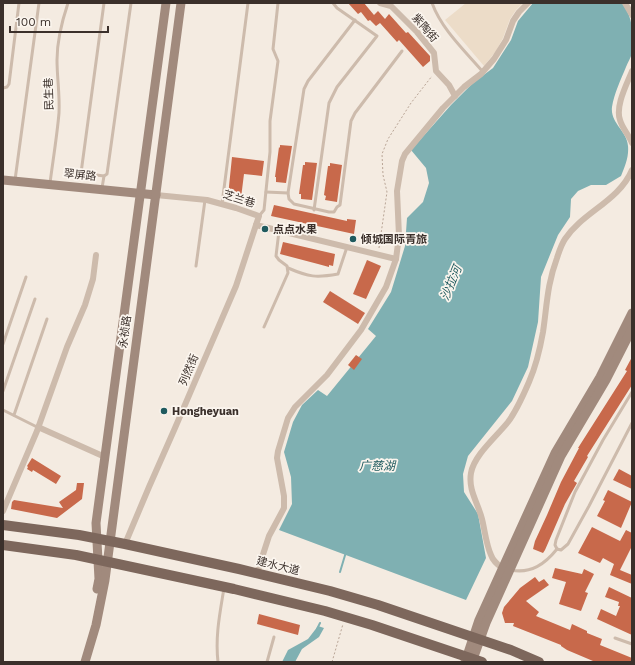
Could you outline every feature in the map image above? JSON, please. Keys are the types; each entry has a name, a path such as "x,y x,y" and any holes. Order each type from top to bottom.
{"main road":[{"name":"永祯路","path":"85,662 100,607 102,561 97,539 96,523 166,3"},
{"name":"永祯路","path":"79,662 90,624 102,561 110,541 181,3"},
{"name":"翠屏路","path":"3,180 156,195"},
{"path":"3,546 102,561 225,586 345,617 471,660 476,638 555,453 600,376 632,313"},
{"path":"506,569 561,456 606,380 632,329"},
{"name":"建水大道","path":"3,525 125,544 330,591 378,605 476,638 540,662"}],"street":[{"name":"紫陶街","path":"380,3 391,6 417,32 434,53 436,71"},
{"path":"256,573 269,536 284,508 284,496 277,458 288,418 295,407 326,375 361,330 386,287 396,259 399,236 398,191 402,161 409,148 443,108 483,72 499,53 506,40 513,21 528,3"},
{"path":"624,3 632,15"},
{"path":"436,71 449,85 455,96"},
{"path":"632,71 618,112 620,121 632,142"},
{"path":"506,569 496,563 490,554 482,518 472,490 471,471 481,453 503,429 518,408 530,381 541,344 550,275 565,240 571,231 588,215 621,188 632,170"},
{"name":"芝兰巷","path":"156,195 205,200 222,204 258,216 256,224 279,231 396,259"},
{"name":"列然街","path":"125,544 230,300 256,224"},
{"path":"3,511 38,427 67,347 85,305 94,279 96,255"},
{"path":"38,427 105,457"}],"lane":[{"path":"3,88 7,87 9,84 19,3"},
{"path":"14,181 39,3"},
{"name":"民生巷","path":"50,184 59,113 58,48 68,3"},
{"path":"104,3 81,173 104,176"},
{"path":"102,190 104,176 106,174 131,3"},
{"path":"222,204 248,3"},
{"path":"258,216 264,210 270,152 270,121 278,61 273,49 278,3"},
{"path":"314,210 329,103 337,87 377,36 333,3"},
{"path":"432,3 440,20 447,30 483,72"},
{"path":"355,20 308,81 304,89 288,193 289,199 294,204 314,210 334,212 340,205 351,121 355,113 402,50"},
{"path":"266,192 288,193"},
{"path":"196,266 205,200"},
{"path":"279,231 276,256 278,260 285,264 288,268 305,275 317,277 338,274 347,247"},
{"path":"264,327 288,273 288,268"},
{"path":"3,344 26,277"},
{"path":"3,391 35,299"},
{"path":"14,415 47,319"},
{"path":"557,549 555,545 556,540 576,492 603,440 632,392"},
{"path":"3,410 38,427"},
{"path":"557,549 561,550 568,544 632,423"},
{"path":"506,569 527,571 538,567 550,559 557,549"},
{"path":"218,662 216,646 217,625 225,586"},
{"path":"267,662 274,637"},
{"path":"615,638 632,644"}],"path":[{"path":"378,255 387,192 383,175 382,154 388,139 411,103 436,71"},
{"path":"332,662 345,617"}],"shaded area":[{"path":"466,3 523,3 510,19 503,38 496,51 484,66 445,20"}],"water":[{"name":"广慈湖","path":"533,3 622,3 628,13 632,26 633,47 632,55 614,97 612,113 627,141 628,154 621,176 606,185 591,185 578,191 571,199 570,217 558,235 541,277 538,322 528,367 512,401 468,456 463,474 464,492 478,514 486,558 466,600 279,530 292,504 291,477 284,452 293,422 302,405 318,390 327,396 376,336 368,329 391,292 405,246 407,218 423,202 429,183 426,168 411,150 451,105 473,83 493,68 511,40 518,21"},
{"path":"318,626 324,628 319,637 302,649 295,662 282,662 288,650 308,639"}],"building":[{"path":"348,3 364,3 374,15 378,11 385,19 389,14 430,56 430,61 423,67 399,40 397,42 380,23 376,26 370,20 368,21 361,12 358,14"},
{"path":"280,145 292,146 286,183 276,182 275,177"},
{"path":"232,157 264,161 262,176 244,174 241,198 228,196"},
{"path":"305,162 317,163 312,200 301,199 301,194 299,194 303,165 305,165"},
{"path":"330,163 342,165 337,202 325,200 326,196 324,195 328,166 330,166"},
{"path":"274,205 347,221 347,219 356,220 354,234 271,216"},
{"path":"283,242 335,254 333,266 329,265 329,267 280,254"},
{"path":"367,260 381,266 366,299 353,294"},
{"path":"330,291 365,313 358,324 323,302"},
{"path":"356,355 362,359 354,370 348,365"},
{"path":"632,357 632,385 587,456 588,457 574,481 577,483 565,504 545,550 543,553 533,549 535,541 561,482 578,448 627,371 625,370"},
{"path":"32,458 61,476 56,484 33,470 32,472 27,469 27,466"},
{"path":"619,469 632,476 632,489 613,480"},
{"path":"77,483 84,483 82,499 57,518 11,509 12,502 14,500 63,508 59,502 76,490"},
{"path":"608,490 632,502 621,528 597,516 605,501 603,500"},
{"path":"592,527 620,541 626,530 632,533 632,546 620,570 632,575 632,584 610,575 614,564 603,558 600,563 578,553"},
{"path":"555,568 582,574 584,569 594,574 585,592 588,593 581,611 559,604 566,582 552,578"},
{"path":"535,577 539,582 544,579 549,585 526,601 539,612 536,616 570,630 572,624 587,631 587,633 602,639 600,645 632,658 632,662 593,661 567,650 561,645 513,626 514,623 505,623 502,613 504,607 520,588"},
{"path":"609,587 632,598 632,635 597,619 601,609 616,616 620,606 618,606 619,602 605,597"},
{"path":"259,614 300,625 298,635 257,624"}],"waterway":[{"name":"沙拉河","path":"340,572 346,552"},
{"name":"沙拉河","path":"317,629 320,623"}],"place":[{"name":"点点水果","path":"265,229"},
{"name":"倾城国际青旅","path":"353,239"},
{"name":"Hongheyuan","path":"164,411"}]}
